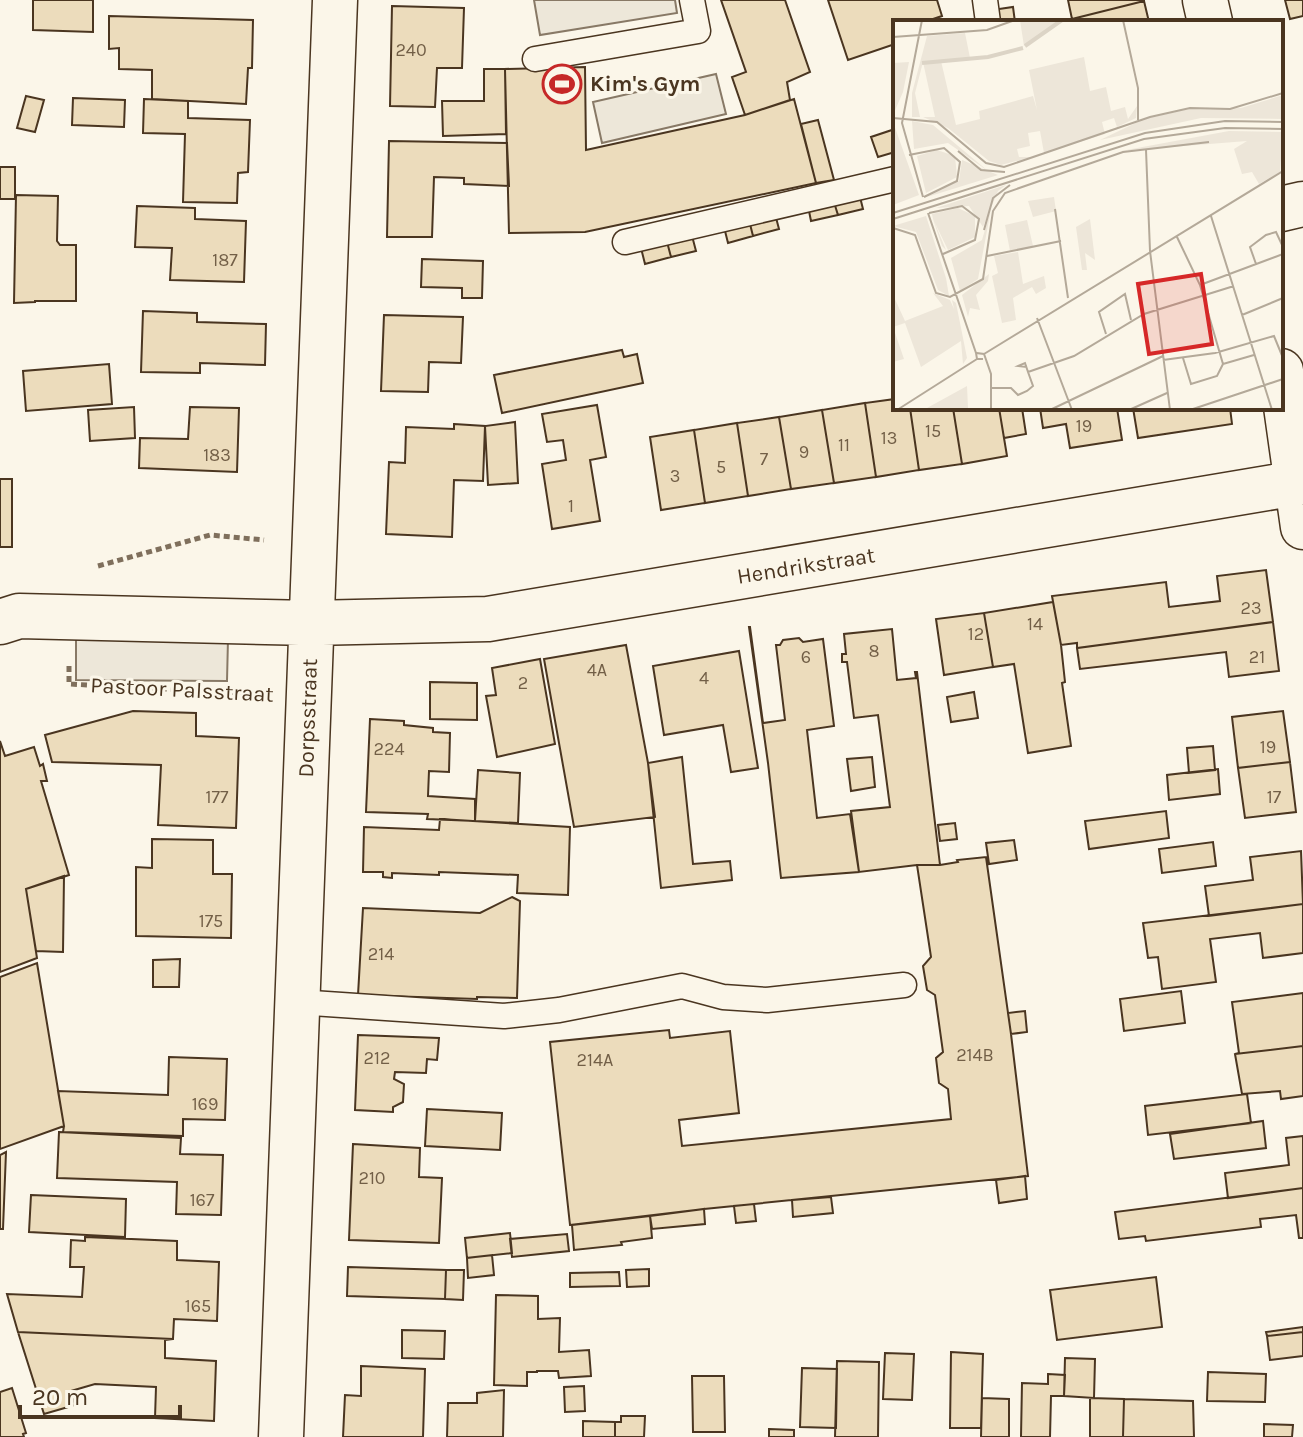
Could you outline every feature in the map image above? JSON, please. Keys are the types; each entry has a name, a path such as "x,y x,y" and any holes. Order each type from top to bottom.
{"street":[{"name":"Dorpsstraat","path":"281,1437 335,0"},
{"path":"1205,0 1210,20"},
{"path":"1283,209 1303,204"},
{"path":"1283,383 1300,483 1303,527"},
{"name":"Hendrikstraat","path":"311,623 488,619 1300,483"},
{"path":"0,622 19,616 311,623"}],"lane":[{"path":"535,59 698,31 692,0"},
{"path":"985,0 988,20"},
{"path":"625,242 893,179"},
{"path":"297,1002 504,1016 559,1010 682,986 723,997 767,1000 904,985"}],"path":[{"path":"95,567 210,535 269,540"},
{"name":"Pastoor Palsstraat","path":"70,617 69,684 309,697"}],"shaded area":[{"path":"534,0 675,0 677,13 540,35"},
{"path":"716,74 726,114 602,143 593,102"},
{"path":"76,638 228,639 227,681 76,680"}],"building":[{"path":"33,0 93,0 93,32 33,30"},
{"path":"721,0 785,0 810,72 787,82 790,100 745,115 732,77 746,72"},
{"path":"828,0 937,0 942,16 930,20 893,20 893,45 848,60"},
{"path":"1068,0 1144,0 1144,1 1072,19"},
{"path":"1285,0 1303,0 1303,16 1290,19"},
{"path":"1144,1 1149,20 1072,20"},
{"path":"392,6 464,8 462,68 437,68 435,107 390,106"},
{"path":"1013,7 1015,20 994,20 992,10"},
{"path":"109,16 253,20 252,68 248,68 246,104 152,99 152,70 119,69 119,48 109,49"},
{"path":"585,67 586,150 745,115 794,99 816,183 585,232 509,233 505,69"},
{"path":"484,69 505,69 506,134 443,136 442,101 484,101"},
{"path":"26,96 44,100 35,132 17,128"},
{"path":"73,98 125,100 124,127 72,125"},
{"path":"144,99 188,101 188,118 250,120 248,172 238,173 237,203 183,202 185,134 143,133"},
{"path":"818,120 834,180 816,183 801,124"},
{"path":"893,130 893,153 878,157 871,137"},
{"path":"389,141 507,143 509,186 464,184 464,178 434,177 432,237 387,237"},
{"path":"0,167 15,167 15,199 0,199"},
{"path":"858,189 863,209 838,215 832,196"},
{"path":"16,195 58,196 57,241 60,245 76,245 76,301 14,303"},
{"path":"832,196 838,215 811,221 807,201"},
{"path":"137,206 195,208 195,219 246,221 244,282 170,280 172,248 135,247"},
{"path":"774,210 779,229 753,236 748,216"},
{"path":"748,216 753,236 728,243 723,223"},
{"path":"691,232 696,251 671,257 666,238"},
{"path":"666,238 671,257 645,264 640,244"},
{"path":"422,259 483,261 482,298 462,298 462,288 421,287"},
{"path":"143,311 197,313 197,322 266,324 265,365 200,363 200,373 141,372"},
{"path":"384,315 463,317 461,363 429,362 428,392 381,391"},
{"path":"622,350 624,357 637,354 643,383 502,413 494,375"},
{"path":"109,364 112,404 26,411 23,371"},
{"path":"893,399 893,410 910,410 919,470 876,477 865,403"},
{"path":"865,403 876,477 834,483 822,410"},
{"path":"597,405 606,457 590,460 600,521 552,529 542,464 566,460 563,440 547,442 542,414"},
{"path":"134,407 135,438 90,441 88,410"},
{"path":"190,407 239,408 237,472 139,468 140,438 188,439"},
{"path":"822,410 834,483 791,489 779,417"},
{"path":"910,410 953,410 962,464 919,470"},
{"path":"953,410 999,410 1007,456 962,464"},
{"path":"999,410 1022,410 1026,434 1004,438"},
{"path":"1040,410 1117,410 1122,440 1070,448 1066,424 1043,428"},
{"path":"1133,410 1230,410 1232,424 1138,438"},
{"path":"779,417 791,489 748,496 737,423"},
{"path":"515,422 518,483 488,485 485,426"},
{"path":"737,423 748,496 705,503 694,430"},
{"path":"454,424 485,426 483,481 454,480 452,537 386,534 389,462 405,463 406,427 454,429"},
{"path":"694,430 705,503 661,510 650,437"},
{"path":"0,479 12,479 12,547 0,547"},
{"path":"1266,570 1273,622 1077,648 1077,643 1061,645 1052,596 1166,582 1169,607 1220,601 1217,576"},
{"path":"1053,602 1061,645 1065,682 1062,683 1071,746 1028,753 1014,664 993,667 984,613"},
{"path":"984,613 993,667 944,675 936,619"},
{"path":"1273,622 1279,671 1229,677 1226,652 1080,669 1077,648"},
{"path":"749,627 763,723 785,720 776,645 783,640 799,638 803,642 823,639 834,726 807,730 817,818 850,814 859,872 781,878"},
{"path":"892,629 897,680 916,678 917,672 940,865 859,872 851,811 890,807 878,715 854,718 847,662 842,662 842,654 846,654 844,634"},
{"path":"626,645 655,817 574,827 544,659"},
{"path":"739,651 758,768 731,772 723,725 664,735 653,666"},
{"path":"540,659 555,744 497,757 486,696 496,695 492,668"},
{"path":"430,682 477,683 477,720 430,719"},
{"path":"974,692 978,718 951,722 947,697"},
{"path":"133,711 196,713 196,736 239,738 236,828 158,825 161,765 52,762 45,735"},
{"path":"1283,711 1290,762 1238,768 1232,717"},
{"path":"370,719 404,721 404,725 450,733 449,772 429,771 428,796 475,799 475,821 427,819 428,814 366,812"},
{"path":"0,741 5,756 34,747 40,766 43,764 47,781 41,781 69,875 26,889 37,958 0,972"},
{"path":"1213,746 1215,770 1189,773 1187,748"},
{"path":"682,757 693,864 730,861 732,880 661,888 648,763"},
{"path":"872,757 875,787 851,791 847,759"},
{"path":"1290,762 1296,812 1245,818 1238,768"},
{"path":"1218,769 1220,794 1169,800 1167,775"},
{"path":"478,770 520,773 518,823 475,821"},
{"path":"1166,811 1169,838 1089,849 1085,821"},
{"path":"440,819 570,827 568,895 517,893 518,875 392,873 392,878 383,877 383,872 363,872 364,827 439,830"},
{"path":"955,823 957,839 940,841 938,825"},
{"path":"152,839 213,840 213,874 232,874 231,938 136,936 136,867 152,868"},
{"path":"1014,840 1017,860 989,864 986,843"},
{"path":"1213,842 1216,866 1162,873 1159,849"},
{"path":"1301,851 1303,904 1209,916 1205,886 1253,880 1250,857"},
{"path":"986,857 1028,1176 570,1225 550,1042 669,1030 670,1038 730,1031 739,1113 679,1120 682,1146 951,1119 948,1089 939,1083 936,1058 943,1052 935,995 927,990 923,966 931,957 917,865 940,865"},
{"path":"64,876 63,952 36,951 26,889"},
{"path":"512,897 520,901 517,998 358,995 363,908 480,913"},
{"path":"1303,904 1303,953 1263,958 1260,933 1210,939 1216,982 1162,989 1158,957 1148,958 1143,923"},
{"path":"180,959 179,987 153,987 153,960"},
{"path":"37,963 64,1126 0,1149 0,977"},
{"path":"1181,991 1185,1023 1124,1031 1120,999"},
{"path":"1303,993 1303,1046 1235,1054 1239,1053 1232,1002"},
{"path":"1025,1011 1027,1032 1011,1034 1008,1013"},
{"path":"358,1035 439,1038 437,1060 427,1059 426,1073 395,1072 394,1079 404,1084 403,1102 393,1107 393,1112 355,1110"},
{"path":"1303,1046 1303,1096 1281,1099 1280,1091 1242,1094 1235,1054"},
{"path":"169,1057 227,1059 225,1120 183,1119 183,1136 63,1132 58,1091 168,1095"},
{"path":"1247,1094 1251,1123 1148,1135 1145,1106"},
{"path":"427,1109 502,1113 500,1150 425,1146"},
{"path":"1263,1121 1266,1148 1174,1159 1170,1134"},
{"path":"59,1132 181,1138 180,1154 223,1155 221,1215 176,1214 177,1182 57,1178"},
{"path":"1303,1136 1303,1188 1228,1198 1225,1173 1289,1165 1286,1138"},
{"path":"353,1144 420,1148 419,1177 442,1178 439,1243 349,1240"},
{"path":"6,1152 3,1229 0,1229 0,1155"},
{"path":"1025,1176 1027,1199 999,1203 996,1180"},
{"path":"1303,1188 1303,1238 1299,1238 1296,1215 1260,1219 1261,1227 1146,1241 1145,1236 1119,1239 1115,1212"},
{"path":"31,1195 126,1199 125,1237 29,1232"},
{"path":"831,1197 833,1213 793,1217 792,1200"},
{"path":"754,1204 756,1221 736,1223 734,1206"},
{"path":"704,1209 705,1224 652,1229 650,1216"},
{"path":"650,1216 652,1238 574,1250 572,1225"},
{"path":"510,1233 512,1253 467,1258 465,1238"},
{"path":"567,1234 569,1251 512,1257 510,1239"},
{"path":"85,1237 177,1241 177,1260 219,1262 217,1321 174,1319 173,1339 18,1332 7,1294 82,1297 84,1267 70,1267 71,1240 85,1241"},
{"path":"492,1255 494,1275 468,1278 467,1258"},
{"path":"348,1267 446,1270 445,1299 347,1296"},
{"path":"649,1269 649,1286 627,1287 626,1270"},
{"path":"446,1270 464,1270 463,1300 445,1299"},
{"path":"619,1272 620,1286 570,1287 570,1273"},
{"path":"1156,1277 1162,1327 1057,1340 1050,1290"},
{"path":"496,1295 538,1296 538,1319 560,1318 559,1352 589,1350 591,1376 559,1378 558,1371 537,1371 527,1372 527,1386 494,1385"},
{"path":"1303,1327 1303,1332 1267,1336 1266,1332"},
{"path":"402,1330 445,1331 444,1359 402,1358"},
{"path":"18,1332 173,1339 165,1340 165,1358 216,1361 214,1421 155,1418 156,1387 95,1384 71,1391 75,1405 44,1414"},
{"path":"1303,1332 1303,1356 1270,1360 1267,1336"},
{"path":"951,1352 983,1354 981,1428 950,1428"},
{"path":"885,1353 914,1354 912,1400 883,1399"},
{"path":"1065,1358 1095,1359 1094,1398 1064,1396"},
{"path":"837,1361 879,1362 878,1437 835,1437"},
{"path":"361,1366 425,1369 423,1437 343,1437 345,1395 361,1396"},
{"path":"802,1368 837,1369 836,1428 800,1427"},
{"path":"1208,1372 1266,1374 1265,1402 1207,1401"},
{"path":"1048,1374 1065,1375 1064,1396 1051,1396 1050,1437 1021,1437 1022,1383 1048,1384"},
{"path":"692,1376 724,1376 725,1432 693,1432"},
{"path":"584,1386 585,1411 565,1412 564,1387"},
{"path":"12,1388 26,1433 24,1437 0,1437 0,1392"},
{"path":"504,1390 503,1437 447,1437 448,1403 477,1403 477,1393"},
{"path":"982,1398 1009,1399 1009,1437 981,1437"},
{"path":"1090,1398 1124,1399 1123,1437 1090,1437"},
{"path":"1124,1399 1193,1401 1194,1437 1123,1437"},
{"path":"621,1416 645,1416 644,1437 615,1437 615,1422 621,1422"},
{"path":"583,1421 615,1422 615,1437 583,1437"},
{"path":"1264,1424 1293,1425 1292,1437 1264,1437"},
{"path":"769,1429 794,1430 794,1437 769,1437"}],"place":[{"name":"Kim's Gym","path":"562,84"}]}
